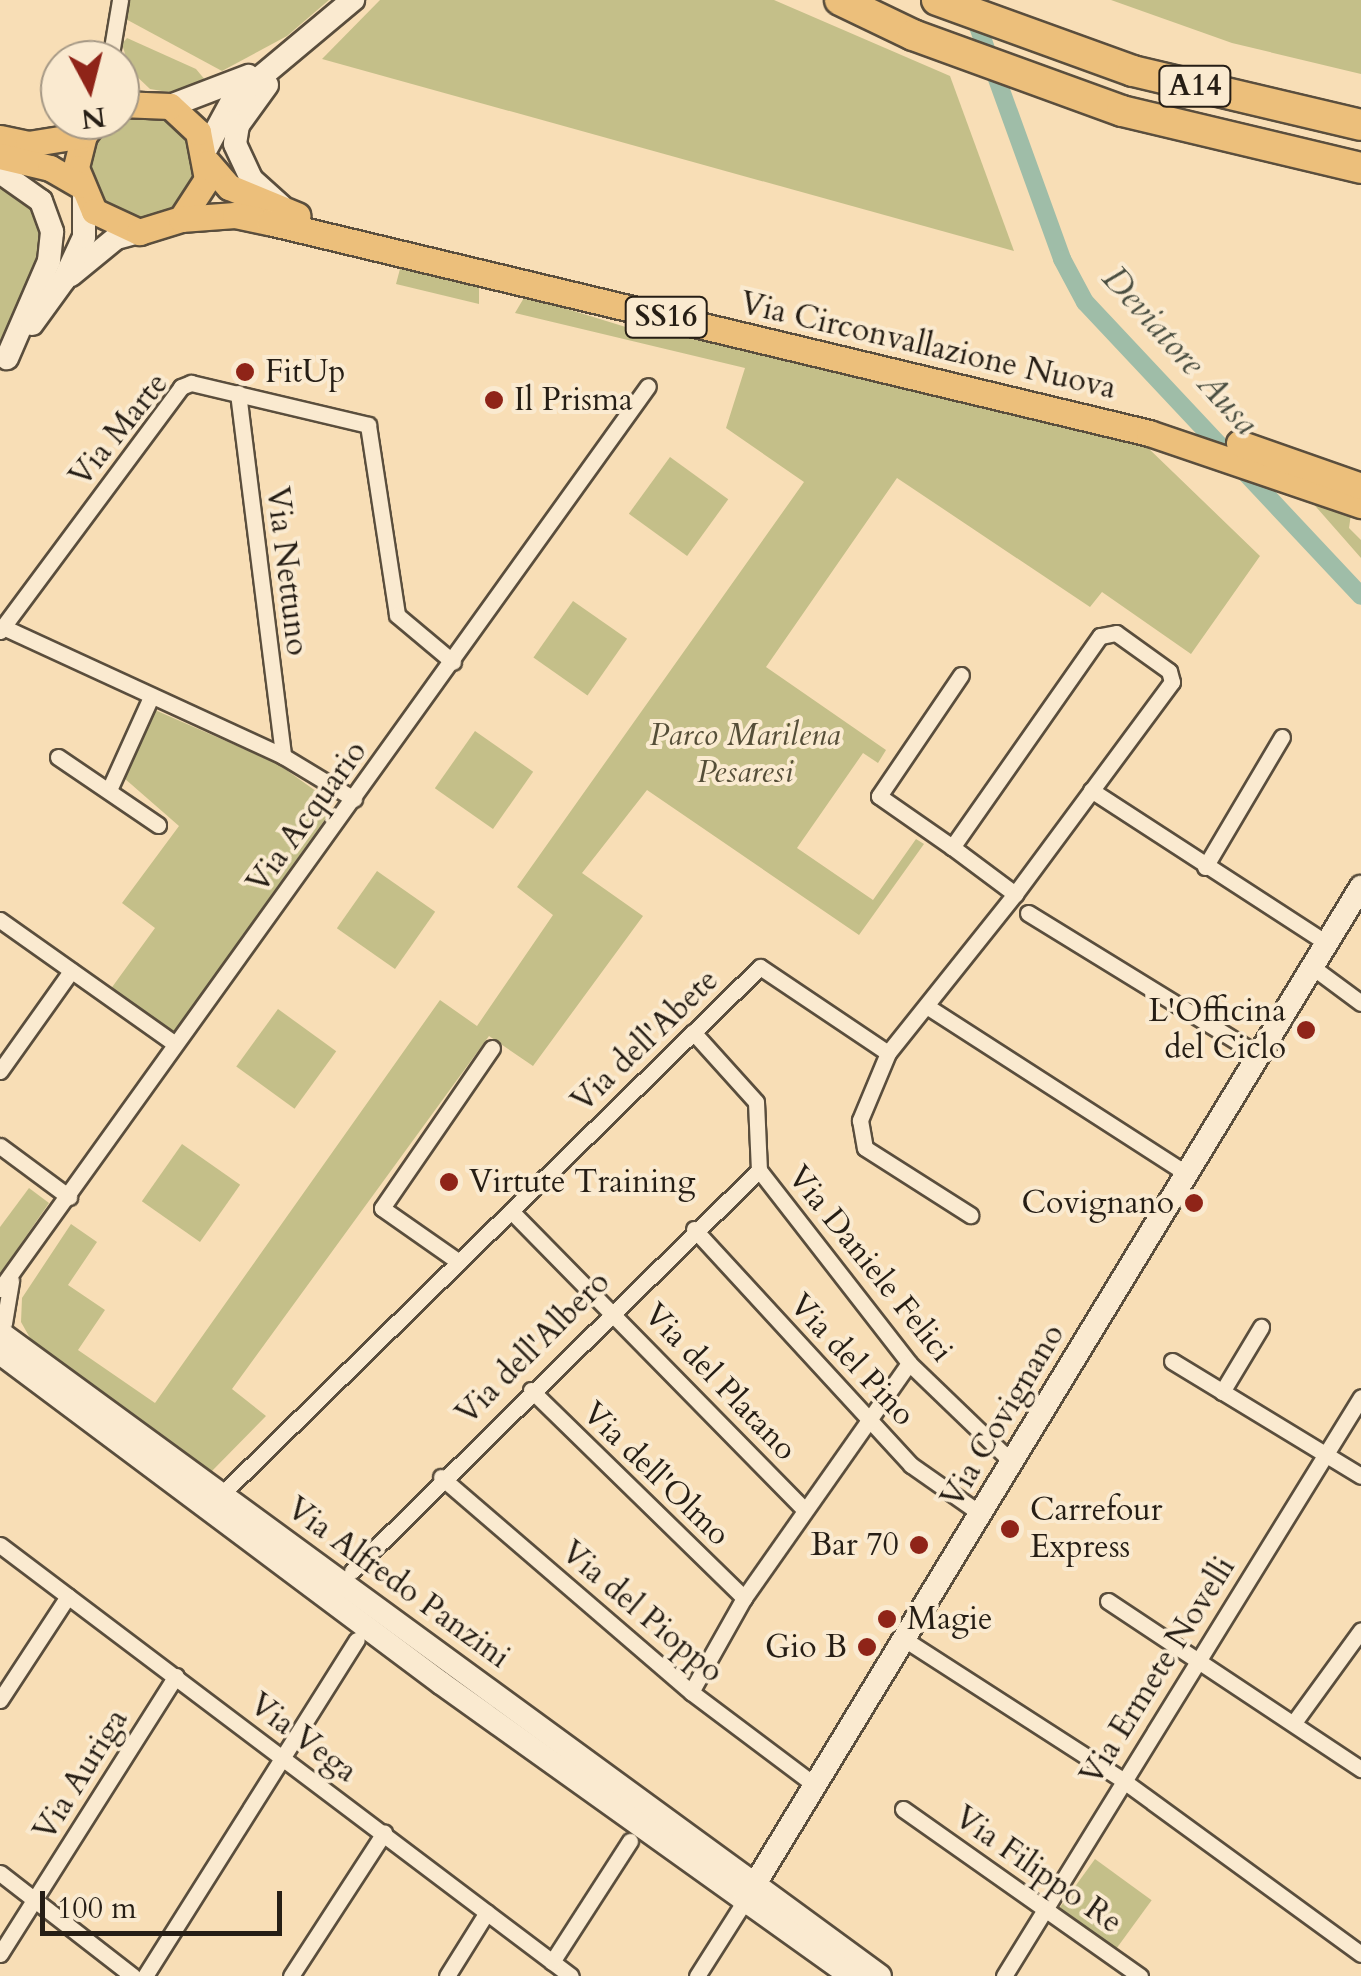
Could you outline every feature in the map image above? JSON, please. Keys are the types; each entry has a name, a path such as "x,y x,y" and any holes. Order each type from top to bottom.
{"highway":[{"name":"A14","path":"840,0 913,35 1048,87 1274,151 1361,168"},
{"name":"A14","path":"937,0 1133,71 1361,124"}],"main road":[{"path":"140,105 170,106"},
{"name":"Via Circonvallazione Nuova","path":"170,106 198,132 207,156 230,187 288,212 1132,411 1290,468 1361,505"},
{"path":"0,138 28,144 44,140"},
{"path":"82,192 88,140"},
{"path":"0,156 50,168 82,192 107,222 139,232"},
{"path":"182,219 202,194 207,156"},
{"name":"Via Circonvallazione Nuova","path":"139,232 182,219 235,215 269,222 1361,486"}],"street":[{"path":"110,40 120,0"},
{"path":"207,156 232,101 354,0"},
{"path":"170,106 292,55"},
{"path":"288,212 251,179 235,144 238,125 292,55"},
{"path":"0,172 41,201 52,232 48,260 4,362"},
{"path":"4,362 64,280 84,237 82,192"},
{"path":"64,280 116,238 139,232"},
{"name":"Via Marte","path":"1,629 181,387 191,382 373,432 397,616 453,662"},
{"name":"Via Acquario","path":"1,1334 5,1285 648,386"},
{"name":"Via Nettuno","path":"238,393 283,756"},
{"path":"1,629 283,756 354,798"},
{"path":"952,847 1100,636 1116,633 1169,671 1172,682 1015,894 888,1053 860,1120 865,1148 970,1215"},
{"path":"961,675 879,796 1015,894"},
{"path":"109,790 151,697"},
{"path":"1205,867 1282,736"},
{"path":"58,757 158,824"},
{"path":"1091,790 1325,942"},
{"name":"Via Covignano","path":"697,1976 1361,888"},
{"path":"1028,913 1257,1054"},
{"path":"0,920 174,1044"},
{"path":"1311,966 1361,1003"},
{"name":"Via dell'Abete","path":"222,1494 760,967 888,1053"},
{"path":"0,1070 71,971"},
{"path":"928,1007 1186,1172"},
{"name":"Via Daniele Felici","path":"693,1032 756,1102 762,1137 758,1170 909,1364 1013,1462"},
{"path":"459,1262 382,1208 492,1048"},
{"path":"0,1146 69,1197"},
{"name":"Via dell'Albero","path":"352,1571 611,1308 758,1170"},
{"name":"Via del Platano","path":"511,1210 804,1509"},
{"name":"Via del Pino","path":"694,1229 911,1465 982,1514"},
{"path":"1222,1392 1261,1327"},
{"name":"Via Alfredo Panzini","path":"1,1334 222,1494 749,1894"},
{"name":"Via Alfredo Panzini","path":"1,1334 749,1894"},
{"path":"1172,1361 1361,1476"},
{"path":"692,1692 744,1598 804,1509 872,1422 909,1364"},
{"name":"Via dell'Olmo","path":"531,1390 744,1598"},
{"name":"Via Ermete Novelli","path":"1004,1976 1361,1397"},
{"name":"Via del Pioppo","path":"440,1478 692,1692 812,1783"},
{"name":"Via Vega","path":"0,1545 571,1976"},
{"path":"0,1700 68,1596"},
{"path":"1108,1600 1199,1656 1361,1769"},
{"path":"1295,1721 1361,1630"},
{"path":"904,1639 1122,1779 1361,1954"},
{"path":"145,1976 357,1640"},
{"name":"Via Auriga","path":"0,1954 176,1676"},
{"name":"Via Filippo Re","path":"903,1808 1140,1976"},
{"path":"292,1976 384,1833"},
{"path":"552,1962 630,1841"},
{"path":"0,1873 133,1976"},
{"path":"749,1894 851,1976"},
{"path":"749,1894 880,1976"},
{"path":"447,1976 487,1912"}],"green space":[{"path":"127,0 329,0 287,36 222,71 122,17"},
{"path":"380,0 774,0 950,76 1014,251 322,59"},
{"path":"1111,0 1361,0 1361,74 1232,43"},
{"path":"140,44 196,69 206,81 180,94 150,89 140,80"},
{"path":"140,115 162,119 179,130 193,156 193,176 185,194 171,208 153,216 133,216 115,208 101,194 93,176 93,156 100,140 140,140"},
{"path":"0,183 23,195 43,231 26,297 0,340"},
{"path":"410,268 479,286 479,304 396,284 400,269"},
{"name":"Parco Marilena Pesaresi","path":"525,296 629,328 707,339 1145,445 1260,556 1191,654 1102,592 1090,607 897,478 766,667 886,750 878,763 863,753 797,848 873,900 916,839 924,844 859,935 647,790 582,873 643,916 533,1066 489,1036 232,1389 266,1416 211,1472 34,1345 21,1322 22,1298 71,1224 97,1242 68,1285 105,1310 78,1350 155,1403 440,1000 477,1026 553,915 517,887 804,482 726,428 745,368 515,313"},
{"path":"670,457 728,499 687,556 629,514"},
{"path":"1310,500 1351,514 1349,528 1361,540 1361,558"},
{"path":"573,601 627,639 587,695 533,658"},
{"path":"155,710 278,764 327,799 331,811 172,1035 110,990 155,928 122,903 179,826 124,778"},
{"path":"475,731 533,772 493,829 435,788"},
{"path":"377,871 435,912 395,969 337,928"},
{"path":"278,1009 336,1051 295,1109 236,1066"},
{"path":"182,1144 240,1185 200,1242 142,1201"},
{"path":"29,1188 49,1203 0,1274 0,1227"},
{"path":"1095,1859 1152,1900 1115,1950 1059,1909"}],"waterway":[{"name":"Deviatore Ausa","path":"972,10 1062,259 1085,302 1361,596"}],"place":[{"name":"FitUp","path":"245,372"},
{"name":"Il Prisma","path":"494,400"},
{"name":"L'Officina del Ciclo","path":"1306,1030"},
{"name":"Virtute Training","path":"449,1182"},
{"name":"Covignano","path":"1194,1203"},
{"name":"Carrefour Express","path":"1010,1529"},
{"name":"Bar 70","path":"919,1545"},
{"name":"Magie","path":"887,1619"},
{"name":"Gio B","path":"867,1647"}]}
